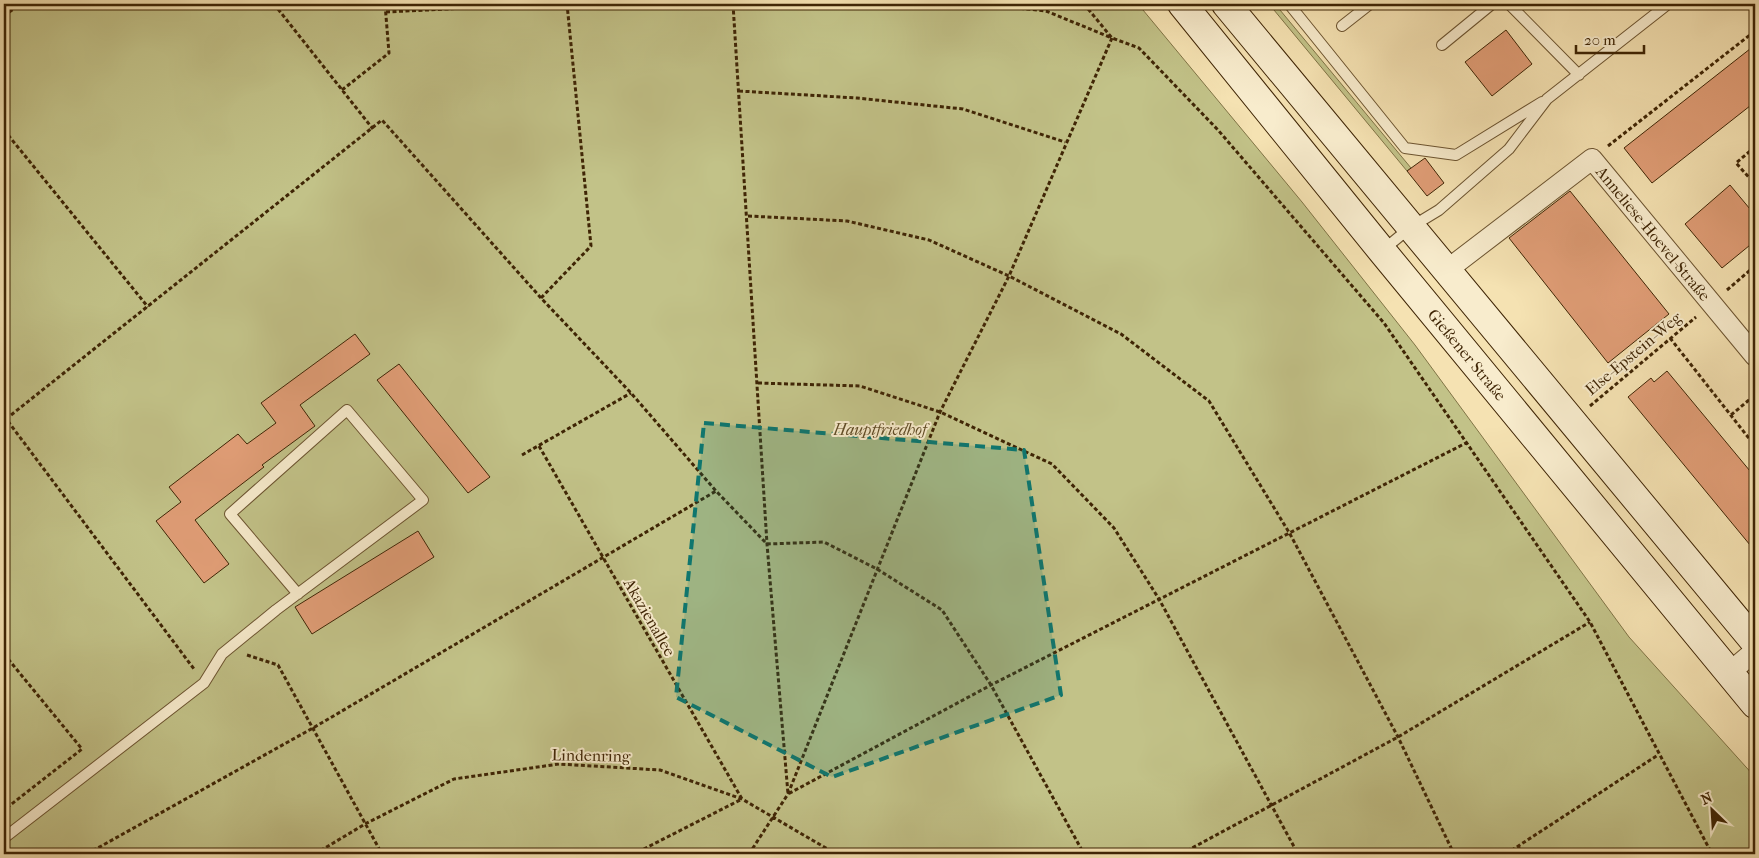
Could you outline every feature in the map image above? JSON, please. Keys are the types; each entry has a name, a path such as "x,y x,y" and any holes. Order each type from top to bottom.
{"main road":[{"name":"Gießener Straße","path":"1182,4 1382,251 1755,704"},
{"path":"1226,4 1755,642"}],"street":[{"name":"Anneliese-Hoevel-Straße","path":"1447,270 1592,159 1755,356"},
{"path":"1729,673 1755,651"}],"lane":[{"path":"1289,4 1405,148 1456,155 1547,99 1668,4"},
{"path":"1342,26 1370,4"},
{"path":"1442,45 1492,4"},
{"path":"1509,4 1579,75"},
{"path":"1382,251 1411,227 1439,210 1509,149 1547,99"},
{"path":"4,838 204,683 222,654 298,594 424,500 347,410 230,514 298,594"}],"path":[{"path":"4,16 20,4"},
{"path":"274,4 373,129"},
{"path":"342,90 389,53 385,4"},
{"path":"386,12 548,4"},
{"path":"541,298 591,246 567,4"},
{"path":"733,4 748,216 767,544 788,794"},
{"path":"979,4 1046,11 1139,48 1218,130 1292,214 1384,323 1590,622 1658,755 1712,854"},
{"path":"1084,4 1112,38"},
{"path":"1592,159 1755,31"},
{"path":"749,854 775,817 788,794 940,412 1009,276 1112,38"},
{"path":"739,91 857,98 963,109 1066,142"},
{"path":"204,683 5,417 148,307 382,120 541,298 631,393 716,491 767,544 824,542 877,568 942,610 991,685 1084,854"},
{"path":"4,130 148,307"},
{"path":"1755,147 1736,163 1755,184"},
{"path":"748,216 847,221 920,238 1009,276 1121,334 1209,401 1290,534 1398,737 1454,854"},
{"name":"Else-Epstein-Weg","path":"1572,421 1755,266"},
{"path":"1670,338 1755,446"},
{"path":"758,383 860,386 940,412 1052,464 1114,528 1159,599 1298,854"},
{"path":"522,456 631,393"},
{"path":"1731,415 1755,396"},
{"path":"788,794 991,685 1466,443"},
{"name":"Akazienallee","path":"539,446 601,557 742,799"},
{"path":"80,854 96,849 313,728 716,491"},
{"path":"1181,854 1398,737 1590,622"},
{"path":"4,654 82,749 4,810"},
{"path":"222,654 252,655 278,665 382,854"},
{"path":"1506,854 1658,755"},
{"name":"Lindenring","path":"315,854 365,824 454,779 560,764 660,770 742,799 836,854"},
{"path":"634,854 742,799"},
{"path":"1518,846 1522,854"}],"highlighted area":[{"path":"704,423 1024,450 1061,695 832,777 676,697"}],"green space":[{"name":"Hauptfriedhof","path":"4,4 1138,4 1302,202 1415,345 1629,637 1755,777 1755,854 4,854"},
{"path":"1269,4 1275,4 1411,168 1407,171"}],"building":[{"path":"1506,30 1532,64 1492,96 1465,62"},
{"path":"1755,45 1755,102 1652,183 1624,148"},
{"path":"1425,158 1444,183 1427,196 1407,171"},
{"path":"1730,185 1755,215 1755,241 1722,268 1685,224"},
{"path":"1570,191 1669,314 1608,363 1509,238"},
{"path":"355,334 370,354 300,405 315,426 262,465 264,467 195,520 229,564 204,583 156,521 181,502 169,487 238,434 247,444 276,423 261,403"},
{"path":"399,364 490,477 468,493 377,380"},
{"path":"1667,371 1755,477 1755,551 1628,397 1651,378 1654,382"},
{"path":"418,531 434,557 312,634 295,607"}]}
